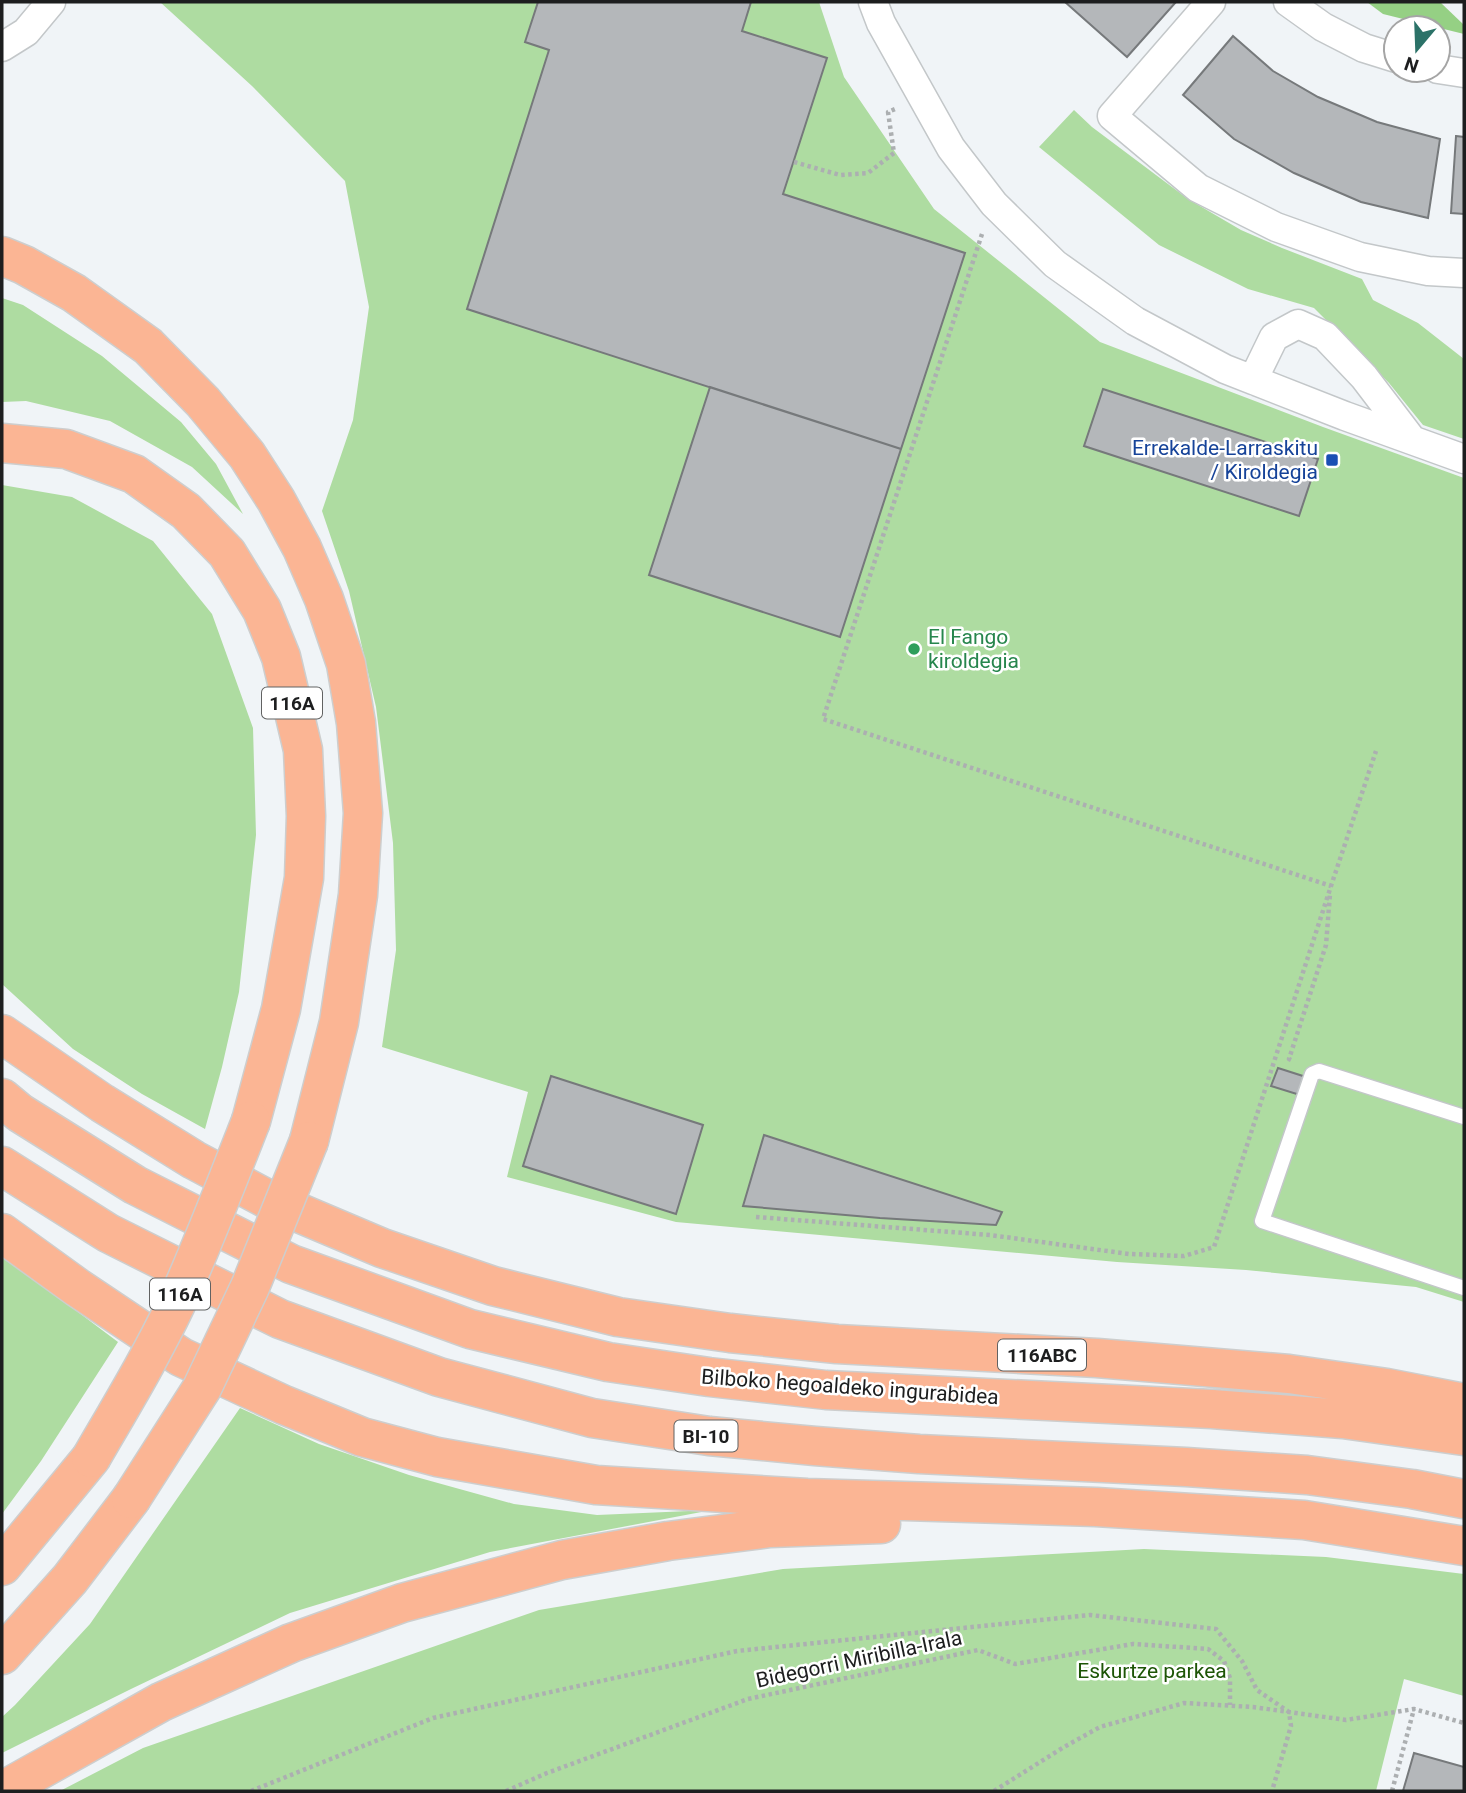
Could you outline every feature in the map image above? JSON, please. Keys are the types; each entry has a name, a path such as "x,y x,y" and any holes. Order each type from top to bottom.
{"highway":[{"path":"2,256 74,293 148,346 203,402 247,455 302,548 324,599 346,664 354,711 363,813 358,895 339,1021 309,1141 250,1287 202,1388 131,1499 70,1579 2,1655"},
{"name":"116A","path":"2,443 66,449 134,474 186,511 228,553 262,610 281,657 303,750 306,816 304,878 281,1009 251,1121 216,1211 175,1306 91,1458 2,1566"},
{"name":"116ABC","path":"3,1034 125,1118 194,1160 271,1201 382,1248 481,1282 618,1317 730,1333 837,1343 1097,1357 1289,1374 1464,1402"},
{"name":"Bilboko hegoaldeko ingurabidea","path":"2,1098 20,1113 135,1185 291,1264 470,1329 608,1362 826,1390 1212,1409 1343,1419 1464,1436"},
{"name":"BI-10","path":"2,1166 108,1233 279,1319 439,1377 593,1418 709,1436 828,1447 1307,1475 1464,1499"},
{"path":"2,1233 181,1357 284,1405 362,1437 438,1457 596,1485 807,1499 1096,1507 1304,1520 1464,1546"},
{"path":"2,1791 161,1702 291,1643 402,1603 562,1560 668,1541 770,1528 958,1522 1096,1507"}],"street":[{"path":"2,47 26,32 51,2"},
{"path":"873,2 881,23 951,148 994,204 1055,264 1135,321 1225,369 1464,459"},
{"path":"1211,2 1112,116 1198,188 1276,227 1360,257 1428,271 1464,273"},
{"path":"1288,2 1323,27 1364,48 1382,54"},
{"path":"1253,380 1274,337 1298,324 1325,336 1364,377 1412,440"}],"lane":[{"path":"1464,1117 1320,1071 1312,1074 1262,1221 1464,1288"}],"path":[{"path":"794,162 840,175 868,173 894,153 888,112 920,94"},
{"path":"994,204 972,263 823,719 1331,886"},
{"path":"756,1217 989,1235 1129,1254 1184,1256 1214,1247 1376,751"},
{"path":"1316,1072 1289,1059 1326,945 1331,886"},
{"path":"251,1791 433,1718 737,1651 1090,1615 1216,1629 1242,1661 1257,1690 1289,1712"},
{"name":"Bidegorri Miribilla-Irala","path":"506,1791 547,1773 748,1699 978,1650 1014,1664 1133,1644 1208,1650 1224,1661 1230,1678 1230,1705"},
{"path":"995,1791 1064,1746 1100,1727 1184,1703 1230,1705 1346,1720 1414,1709 1464,1723"},
{"path":"1392,1791 1414,1709"},
{"path":"1272,1791 1290,1726 1289,1712"}],"green space":[{"name":"El Fango kiroldegia","path":"160,2 819,2 844,77 934,209 1100,342 1464,478 1464,1302 1416,1287 676,1222 507,1177 528,1092 382,1047 396,950 393,843 376,707 349,591 322,511 353,420 369,307 345,181 252,86"},
{"path":"1367,2 1440,2 1464,25 1464,34 1452,31 1452,14 1383,14"},
{"path":"1074,110 1092,127 1188,199 1241,230 1362,279 1373,300 1418,323 1464,359 1464,439 1423,425 1389,383 1314,308 1248,289 1159,245 1039,147"},
{"path":"2,298 23,305 102,356 181,422 216,464 243,514 192,467 110,421 26,401 2,402"},
{"path":"2,485 72,497 153,541 212,614 253,728 256,835 239,992 205,1129 142,1094 73,1049 2,984"},
{"path":"2,1255 118,1342 41,1461 2,1514"},
{"path":"240,1408 319,1444 409,1475 514,1504 597,1515 712,1510 490,1552 290,1613 2,1753 2,1717 90,1624"},
{"name":"Eskurtze parkea","path":"1144,1549 1326,1557 1464,1574 1464,1696 1404,1679 1376,1791 60,1791 143,1748 539,1610 783,1569"}],"building":[{"path":"538,2 751,2 742,31 827,58 783,194 965,253 901,449 467,309 549,50 525,42"},
{"path":"1065,2 1176,2 1127,57"},
{"path":"1233,36 1273,71 1318,97 1377,122 1440,139 1428,218 1361,202 1294,173 1234,139 1183,95"},
{"path":"1456,136 1464,137 1464,214 1451,213"},
{"path":"710,387 901,449 840,637 649,575"},
{"path":"1103,389 1318,459 1299,516 1084,446"},
{"path":"1278,1068 1306,1077 1300,1095 1271,1086"},
{"path":"551,1076 703,1125 676,1214 523,1166"},
{"path":"764,1135 1002,1212 996,1225 743,1206"},
{"path":"1414,1753 1464,1767 1464,1791 1403,1791"}],"place":[{"name":"Errekalde-Larraskitu / Kiroldegia","path":"1332,460"},
{"name":"El Fango kiroldegia","path":"914,649"}]}
